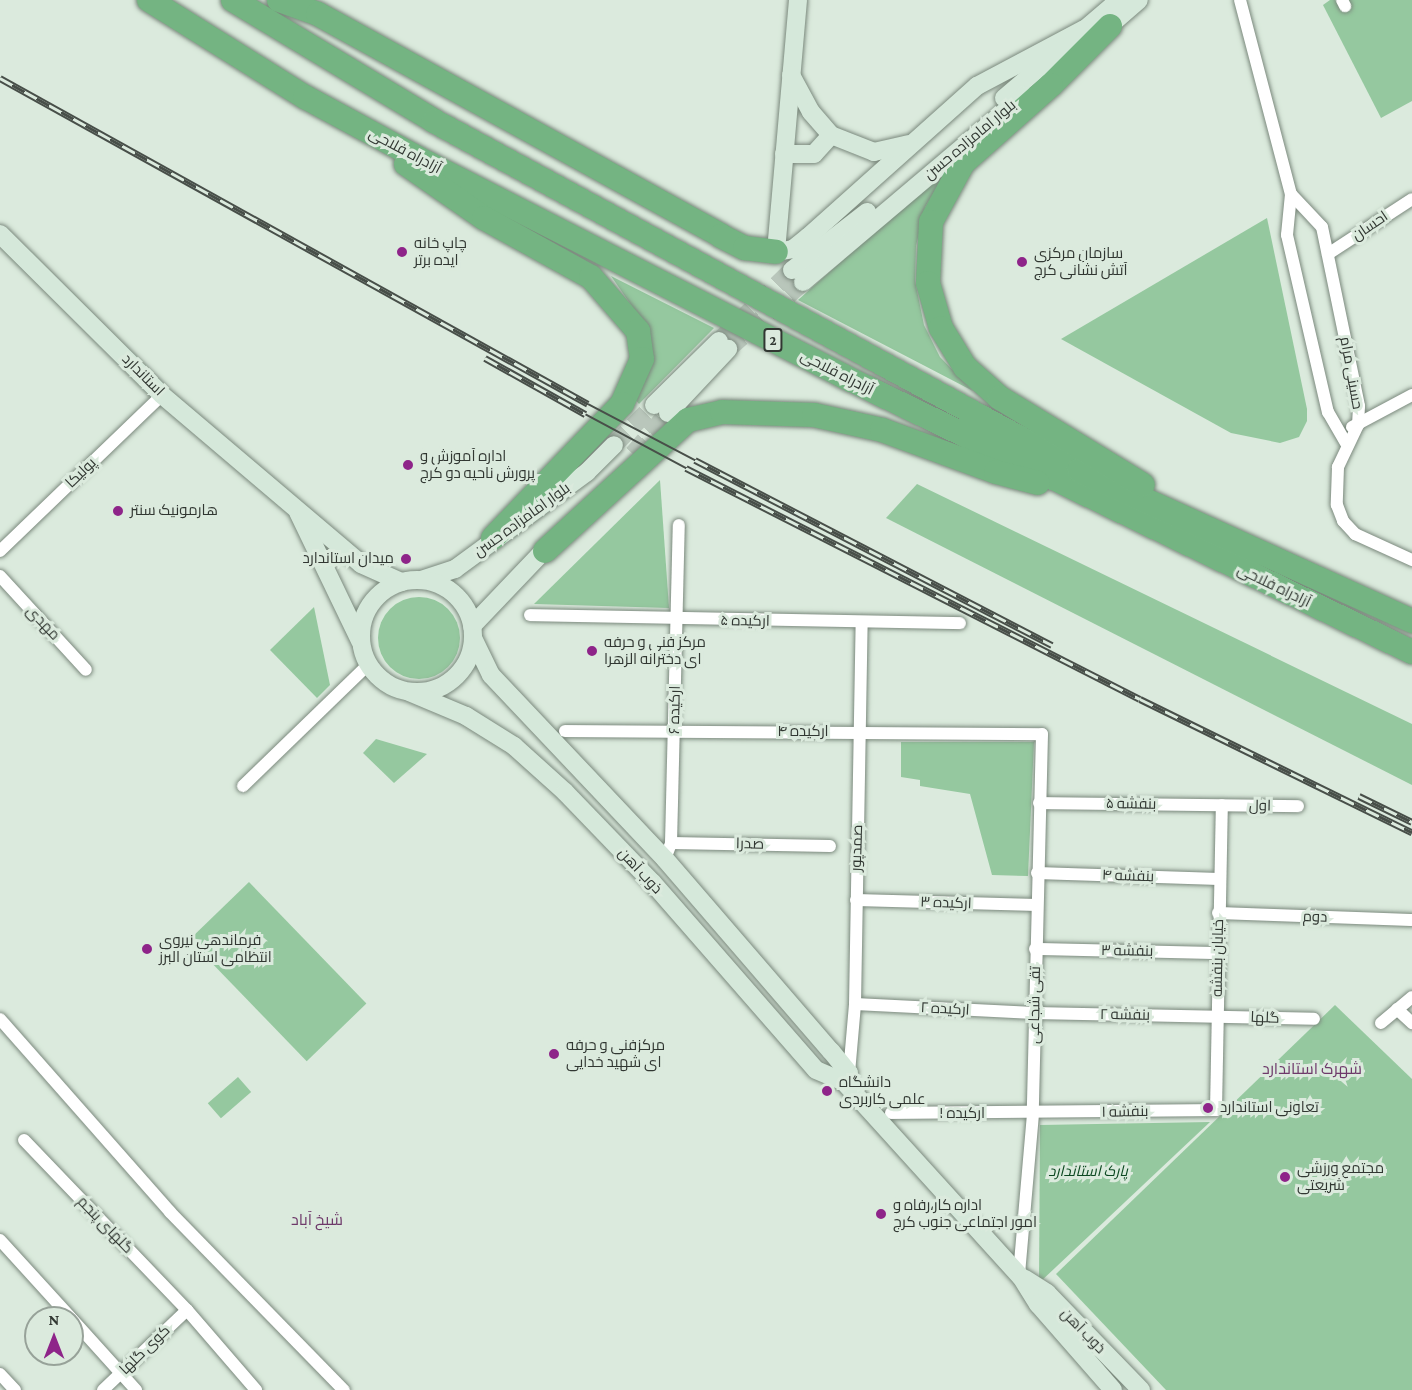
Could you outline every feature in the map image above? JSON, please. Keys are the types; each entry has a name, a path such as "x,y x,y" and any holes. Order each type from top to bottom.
{"highway":[{"name":"آزادراه فلاحی","path":"149,0 305,97 378,137 843,376 1412,652"},
{"name":"آزادراه فلاحی","path":"233,0 434,122 1079,470 1203,530 1412,621"},
{"path":"279,0 318,14 721,236 745,248 776,252"},
{"path":"1110,26 1051,85 963,163 931,222 928,283 941,328 965,367 1000,398 1145,486 1203,530"},
{"path":"378,137 416,174 484,218 591,277 638,331 642,359 622,404 493,538"},
{"path":"544,550 688,420 722,412 814,415 882,430 996,472 1085,495"}],"main road":[{"path":"798,0 776,252 793,249 808,237 910,143 977,86 1084,29"},
{"name":"بلوار امامزاده حسن","path":"1119,0 797,276 1110,26 1139,0"},
{"path":"791,75 811,112 831,135 873,152 910,143"},
{"path":"784,153 814,154 831,135"},
{"name":"استاندارد","path":"1,236 162,395 294,505 360,564 401,582"},
{"path":"661,409 723,345"},
{"name":"بلوار امامزاده حسن","path":"422,580 455,570 493,538 587,472 614,445"},
{"name":"بلوار امامزاده حسن","path":"473,632 544,550 633,454"},
{"name":"استاندارد","path":"294,505 361,642"},
{"path":"422,580 455,595 466,609 473,632 460,673 445,685 428,691 409,692 391,686 369,664 361,642 362,622 370,605 384,591 401,582 422,580"},
{"name":"ذوب آهن","path":"473,632 491,675 668,851 847,1078 1020,1276 1038,1304 1113,1390"},
{"name":"ذوب آهن","path":"409,692 466,716 514,746 565,792 652,882 816,1070 847,1078"},
{"path":"652,882 668,851"},
{"name":"ذوب آهن","path":"1020,1276 1047,1293 1141,1390"}],"street":[{"name":"حسینی مرام","path":"1240,0 1291,194 1287,235 1328,412 1348,446 1358,425 1359,406 1322,227 1291,194"},
{"name":"احسان","path":"1328,254 1412,199"},
{"name":"پولیکا","path":"0,551 162,395"},
{"path":"1338,432 1358,425 1412,395"},
{"path":"1348,446 1338,467 1335,486 1343,521 1355,534 1412,560"},
{"name":"ارکیده ۶","path":"668,851 674,732 679,525"},
{"name":"مهدی","path":"0,576 86,670"},
{"name":"ارکیده ۵","path":"530,615 676,620 960,622"},
{"name":"صمدپور","path":"847,1078 855,1004 862,622"},
{"path":"243,786 369,664"},
{"name":"ارکیده ۴","path":"565,731 1042,734"},
{"name":"تقی شجاعی","path":"1020,1276 1033,1114 1035,949 1042,734"},
{"name":"بنفشه ۵","path":"1040,803 1222,805"},
{"name":"اول","path":"1222,805 1298,806"},
{"name":"خیابان بنفشه","path":"1216,1110 1218,913 1222,805"},
{"name":"صدرا","path":"668,851 830,846"},
{"name":"بنفشه ۴","path":"1037,873 1219,879"},
{"name":"ارکیده ۳","path":"856,900 1037,905"},
{"name":"دوم","path":"1218,913 1412,920"},
{"name":"بنفشه ۳","path":"1035,949 1218,953"},
{"path":"1381,1023 1412,997"},
{"name":"ارکیده ۲","path":"855,1004 1034,1013"},
{"path":"1397,1009 1412,1023"},
{"name":"بنفشه ۲","path":"1034,1013 1217,1016"},
{"name":"گلها","path":"1217,1016 1314,1019"},
{"path":"0,1019 170,1212 344,1390"},
{"name":"بنفشه ۱","path":"1033,1114 1216,1110"},
{"name":"ارکیده ۱","path":"891,1113 1033,1114"},
{"name":"گلهای پنجم","path":"24,1140 187,1310 256,1390"},
{"path":"0,1240 60,1306"},
{"name":"کوی گلها","path":"103,1390 187,1310"},
{"path":"84,1332 136,1390"},
{"path":"0,1374 15,1390"}],"green space":[{"path":"1330,0 1412,0 1412,101 1381,118 1323,5"},
{"path":"950,165 925,207 916,246 915,281 924,325 940,357 973,391 798,300"},
{"path":"1267,218 1307,409 1307,421 1299,437 1280,443 1231,433 1061,339"},
{"path":"611,276 714,328 639,404 635,399 636,312"},
{"path":"660,480 669,608 534,604"},
{"path":"917,484 1412,724 1412,785 886,518"},
{"path":"411,597 427,597 442,604 453,615 460,630 457,654 448,667 427,679 411,679 396,672 385,661 378,646 378,630 385,615 396,604"},
{"path":"314,607 330,685 317,698 270,650"},
{"path":"376,739 427,754 394,783 363,753"},
{"path":"901,742 1034,742 1028,876 992,875 970,794 920,786 920,780 901,777"},
{"path":"249,882 366,1004 307,1061 189,940"},
{"name":"مجتمع ورزشی شریعتی","path":"1335,1005 1412,1079 1412,1390 1166,1390 1056,1274"},
{"path":"238,1077 251,1092 221,1118 208,1103"},
{"name":"پارک استاندارد","path":"1210,1122 1039,1283 1040,1125"}],"tunnel":[{"path":"719,341 792,270"},
{"path":"728,349 803,282"},
{"path":"614,445 654,405"},
{"path":"633,454 668,413"}],"tram line":[{"path":"588,404 695,460"},
{"path":"585,414 686,468"}],"railway":[{"path":"0,78 588,404"},
{"path":"485,358 585,414"},
{"path":"695,460 1052,645"},
{"path":"686,468 1140,699 1412,832"},
{"path":"1359,796 1412,822"}],"place":[{"name":"چاپ خانه ایده برتر","path":"402,252"},
{"name":"سازمان مرکزی آتش نشانی کرج","path":"1022,262"},
{"name":"اداره آموزش و پرورش ناحیه دو کرج","path":"408,465"},
{"name":"هارمونیک سنتر","path":"118,511"},
{"name":"میدان استاندارد","path":"406,559"},
{"name":"مرکز فنی و حرفه ای دخترانه الزهرا","path":"592,651"},
{"name":"فرماندهی نیروی انتظامی استان البرز","path":"147,949"},
{"name":"مرکزفنی و حرفه ای شهید خدایی","path":"554,1054"},
{"name":"دانشگاه علمی کاربردی","path":"827,1091"},
{"name":"تعاونی استاندارد","path":"1208,1108"},
{"name":"مجتمع ورزشی شریعتی","path":"1285,1177"},
{"name":"اداره کار،رفاه و امور اجتماعی جنوب کرج","path":"881,1214"}],"district":[{"name":"شهرک استاندارد","path":"1312,1069"},
{"name":"شیخ آباد","path":"317,1220"}]}
